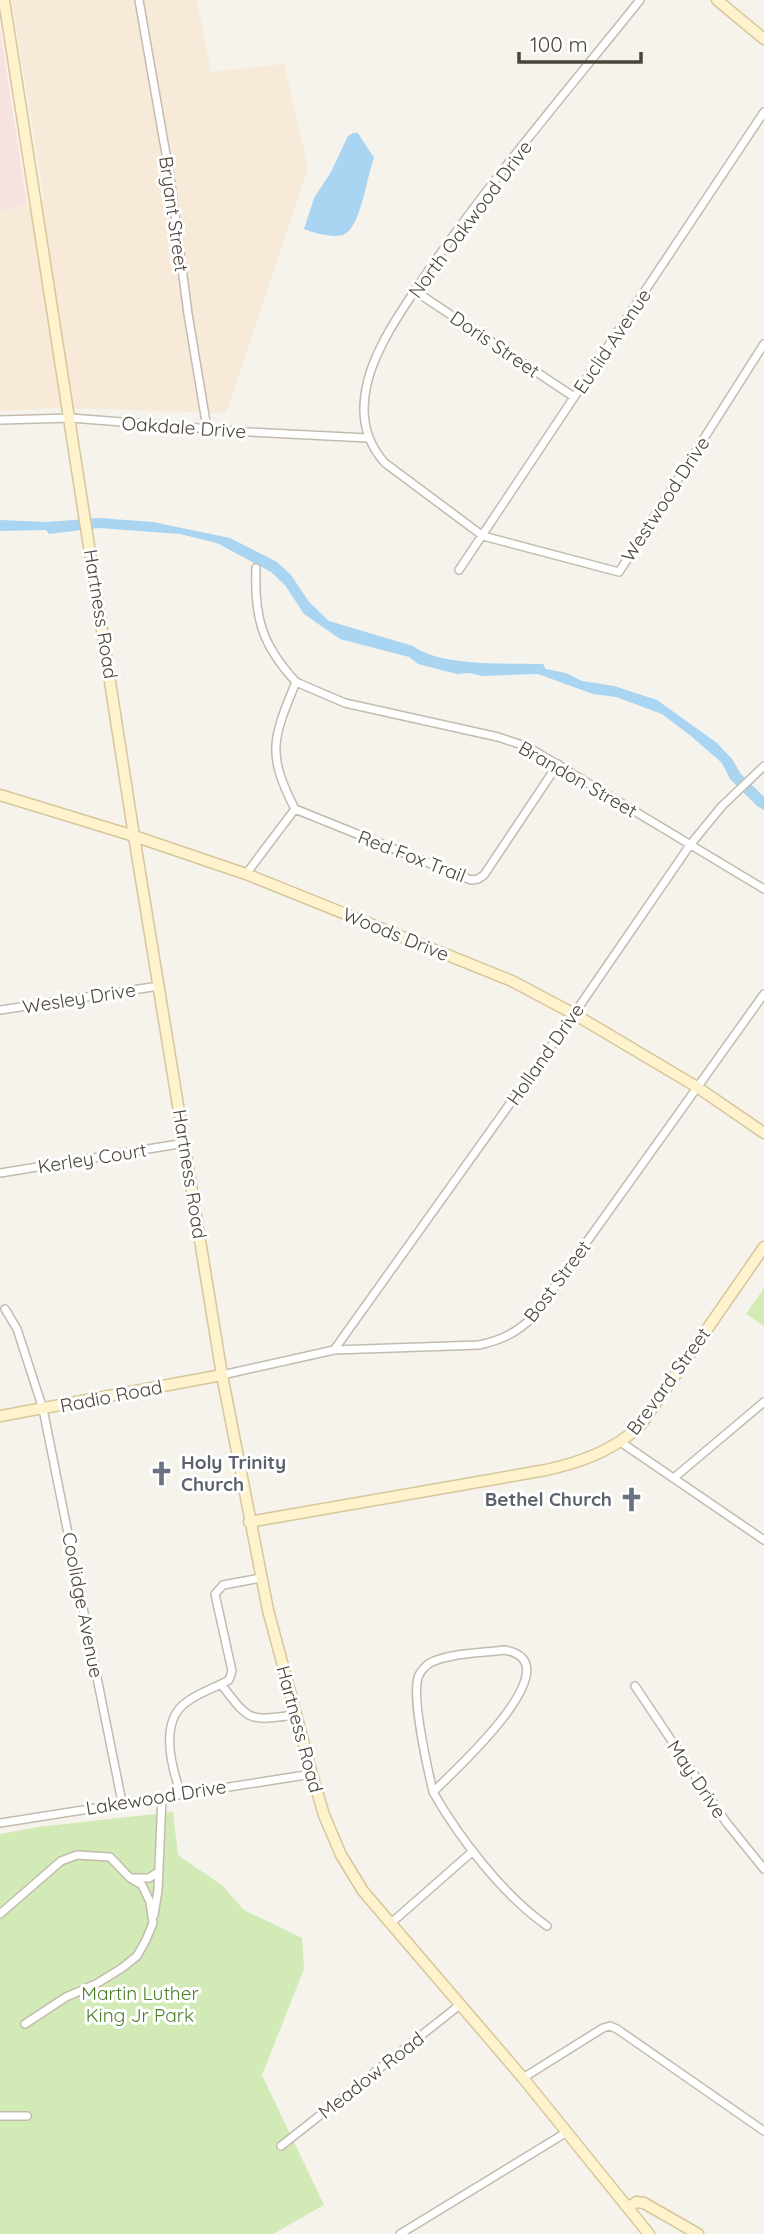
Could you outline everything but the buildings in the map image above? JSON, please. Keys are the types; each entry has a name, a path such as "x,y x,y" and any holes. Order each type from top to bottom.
{"main road":[{"name":"Hartness Road","path":"4,0 86,513 134,836 222,1375 261,1578 312,1774 324,1815 341,1854 363,1891 523,2078 649,2234"},
{"path":"717,0 764,39"},
{"name":"Woods Drive","path":"0,795 246,874 512,981 574,1014 697,1087 764,1133"},
{"name":"Brevard Street","path":"249,1522 559,1467 598,1455 622,1443 640,1426 764,1247"},
{"name":"Radio Road","path":"0,1416 222,1375"},
{"path":"629,2207 636,2202 644,2203 698,2234"}],"street":[{"name":"Bryant Street","path":"139,0 170,177 188,314 207,428"},
{"name":"North Oakwood Drive","path":"368,438 364,411 367,383 376,358 400,313 447,243 640,0"},
{"name":"Euclid Avenue","path":"459,570 764,112"},
{"name":"Doris Street","path":"415,291 574,397"},
{"name":"Westwood Drive","path":"483,536 618,572 764,344"},
{"name":"Oakdale Drive","path":"0,420 71,418 368,438"},
{"path":"368,438 374,452 385,463 483,536"},
{"path":"246,874 295,809 282,784 276,763 278,726 296,682 277,662 264,637 257,610 256,568"},
{"name":"Brandon Street","path":"296,682 345,703 498,737 528,747 764,890"},
{"name":"Red Fox Trail","path":"295,809 471,880 478,879 484,875 558,764"},
{"name":"Holland Drive","path":"334,1350 574,1014 690,845 722,806 764,766"},
{"name":"Wesley Drive","path":"0,1010 159,986"},
{"name":"Bost Street","path":"222,1375 334,1350 479,1345 499,1341 518,1332 533,1317 764,993"},
{"name":"Kerley Court","path":"0,1173 185,1143"},
{"name":"Coolidge Avenue","path":"5,1309 17,1329 43,1409 121,1802"},
{"path":"675,1477 764,1402"},
{"path":"622,1443 764,1540"},
{"path":"181,1794 169,1758 169,1743 177,1713 184,1704 229,1680 232,1671 215,1594 223,1586 261,1578"},
{"path":"433,1792 503,1720 525,1682 528,1671 525,1660 516,1652 504,1650 440,1659 428,1664 419,1675 419,1714 433,1792 451,1823 526,1910 547,1926"},
{"path":"221,1684 241,1711 251,1718 295,1715"},
{"name":"May Drive","path":"635,1686 726,1822 764,1869"},
{"name":"Lakewood Drive","path":"0,1823 312,1774"},
{"path":"25,2024 66,1997 96,1984 136,1956 153,1923 162,1797"},
{"path":"390,1924 473,1851"},
{"path":"0,1914 61,1861 77,1855 110,1857 130,1878 142,1885 150,1902 153,1923"},
{"path":"130,1878 149,1878 158,1872"},
{"name":"Meadow Road","path":"281,2146 461,2004"},
{"path":"523,2078 610,2026 764,2131"},
{"path":"0,2116 27,2116"},
{"path":"400,2234 567,2132"}],"shaded area":[{"path":"12,0 197,0 211,72 284,64 308,167 226,413 61,408 0,411 0,212 44,200"},
{"path":"0,29 27,204 0,212"}],"green space":[{"path":"764,1288 764,1326 746,1314"},
{"name":"Martin Luther King Jr Park","path":"173,1812 178,1855 223,1886 244,1910 302,1938 304,1969 262,2075 324,2205 273,2234 0,2234 0,1834 38,1827"}],"water":[{"path":"358,133 374,158 354,223 349,231 339,236 323,235 304,229 314,198 331,172 348,136"},
{"path":"99,518 153,522 230,538 277,562 291,575 309,602 329,621 413,646 440,658 543,664 546,669 566,673 582,681 614,686 657,700 717,743 741,774 764,797 764,810 730,779 722,763 662,714 616,697 593,694 538,674 457,674 418,664 409,657 340,639 304,614 285,585 271,572 217,543 180,534 98,528 49,534 46,530 0,531 0,520 47,522"}],"place":[{"name":"Holy Trinity Church","path":"161,1473"},
{"name":"Bethel Church","path":"632,1499"}]}
